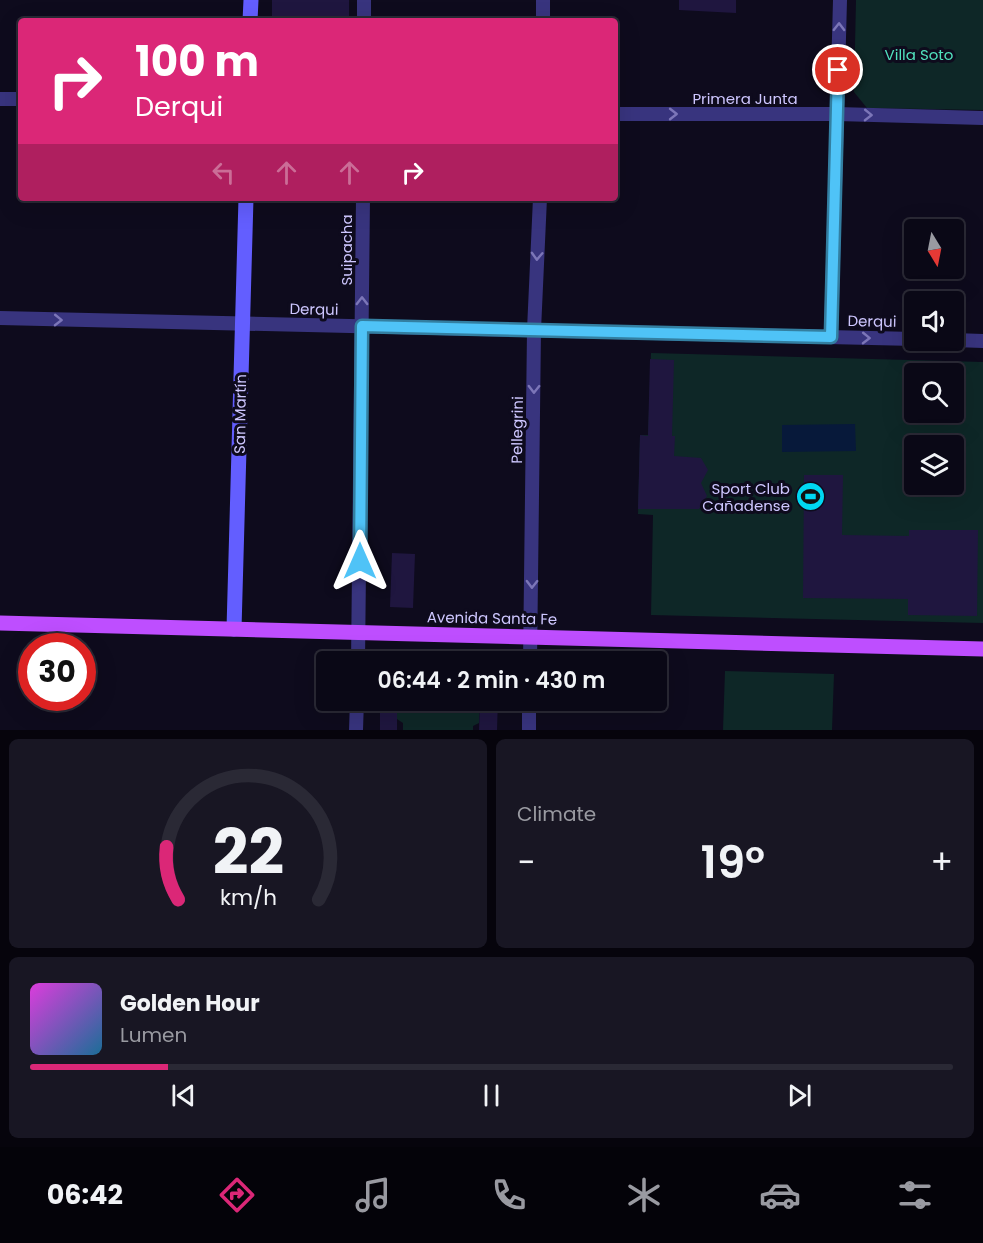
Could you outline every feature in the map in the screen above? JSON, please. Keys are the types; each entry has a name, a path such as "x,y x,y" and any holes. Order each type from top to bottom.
{"main road":[{"path":"250,18 251,0"},
{"name":"San Martín","path":"234,629 246,201"},
{"name":"Avenida Santa Fe","path":"0,623 983,649"}],"street":[{"path":"364,0 364,18"},
{"path":"543,0 543,18"},
{"path":"831,337 840,0"},
{"path":"0,99 18,99"},
{"name":"Primera Junta","path":"618,114 837,114 983,118"},
{"name":"Suipacha","path":"358,651 363,201"},
{"name":"Pellegrini","path":"530,651 534,330 540,201"},
{"name":"Derqui","path":"0,318 904,339"},
{"path":"964,340 983,341"},
{"path":"356,730 357,711"},
{"path":"529,730 530,711"}],"green space":[{"name":"Villa Soto","path":"856,0 983,0 983,110 867,108 854,92"},
{"name":"Sport Club Cañadense","path":"651,353 983,362 983,623 651,615 653,515 638,514 640,435 648,435"},
{"path":"725,671 834,674 832,730 723,730"},
{"path":"397,711 480,711 479,723 473,726 473,730 403,730 403,723 397,719"}],"water":[{"path":"855,424 856,451 782,452 782,425"}],"building":[{"path":"272,0 349,0 349,17 272,18"},
{"path":"679,0 736,0 736,13 679,10"},
{"path":"650,359 674,360 672,436 675,436 674,456 701,458 708,470 701,483 707,496 699,509 638,509 640,435 648,436"},
{"path":"804,475 843,475 842,535 909,536 909,530 978,530 977,616 908,615 908,599 803,598"},
{"path":"392,553 415,554 413,608 390,607"},
{"path":"380,711 397,711 397,730 380,730"},
{"path":"480,711 498,711 497,730 479,730"}],"place":[{"name":"Sport Club Cañadense","path":"811,497"}],"route":[{"path":"360,561 362,326 831,337 838,70"}]}
